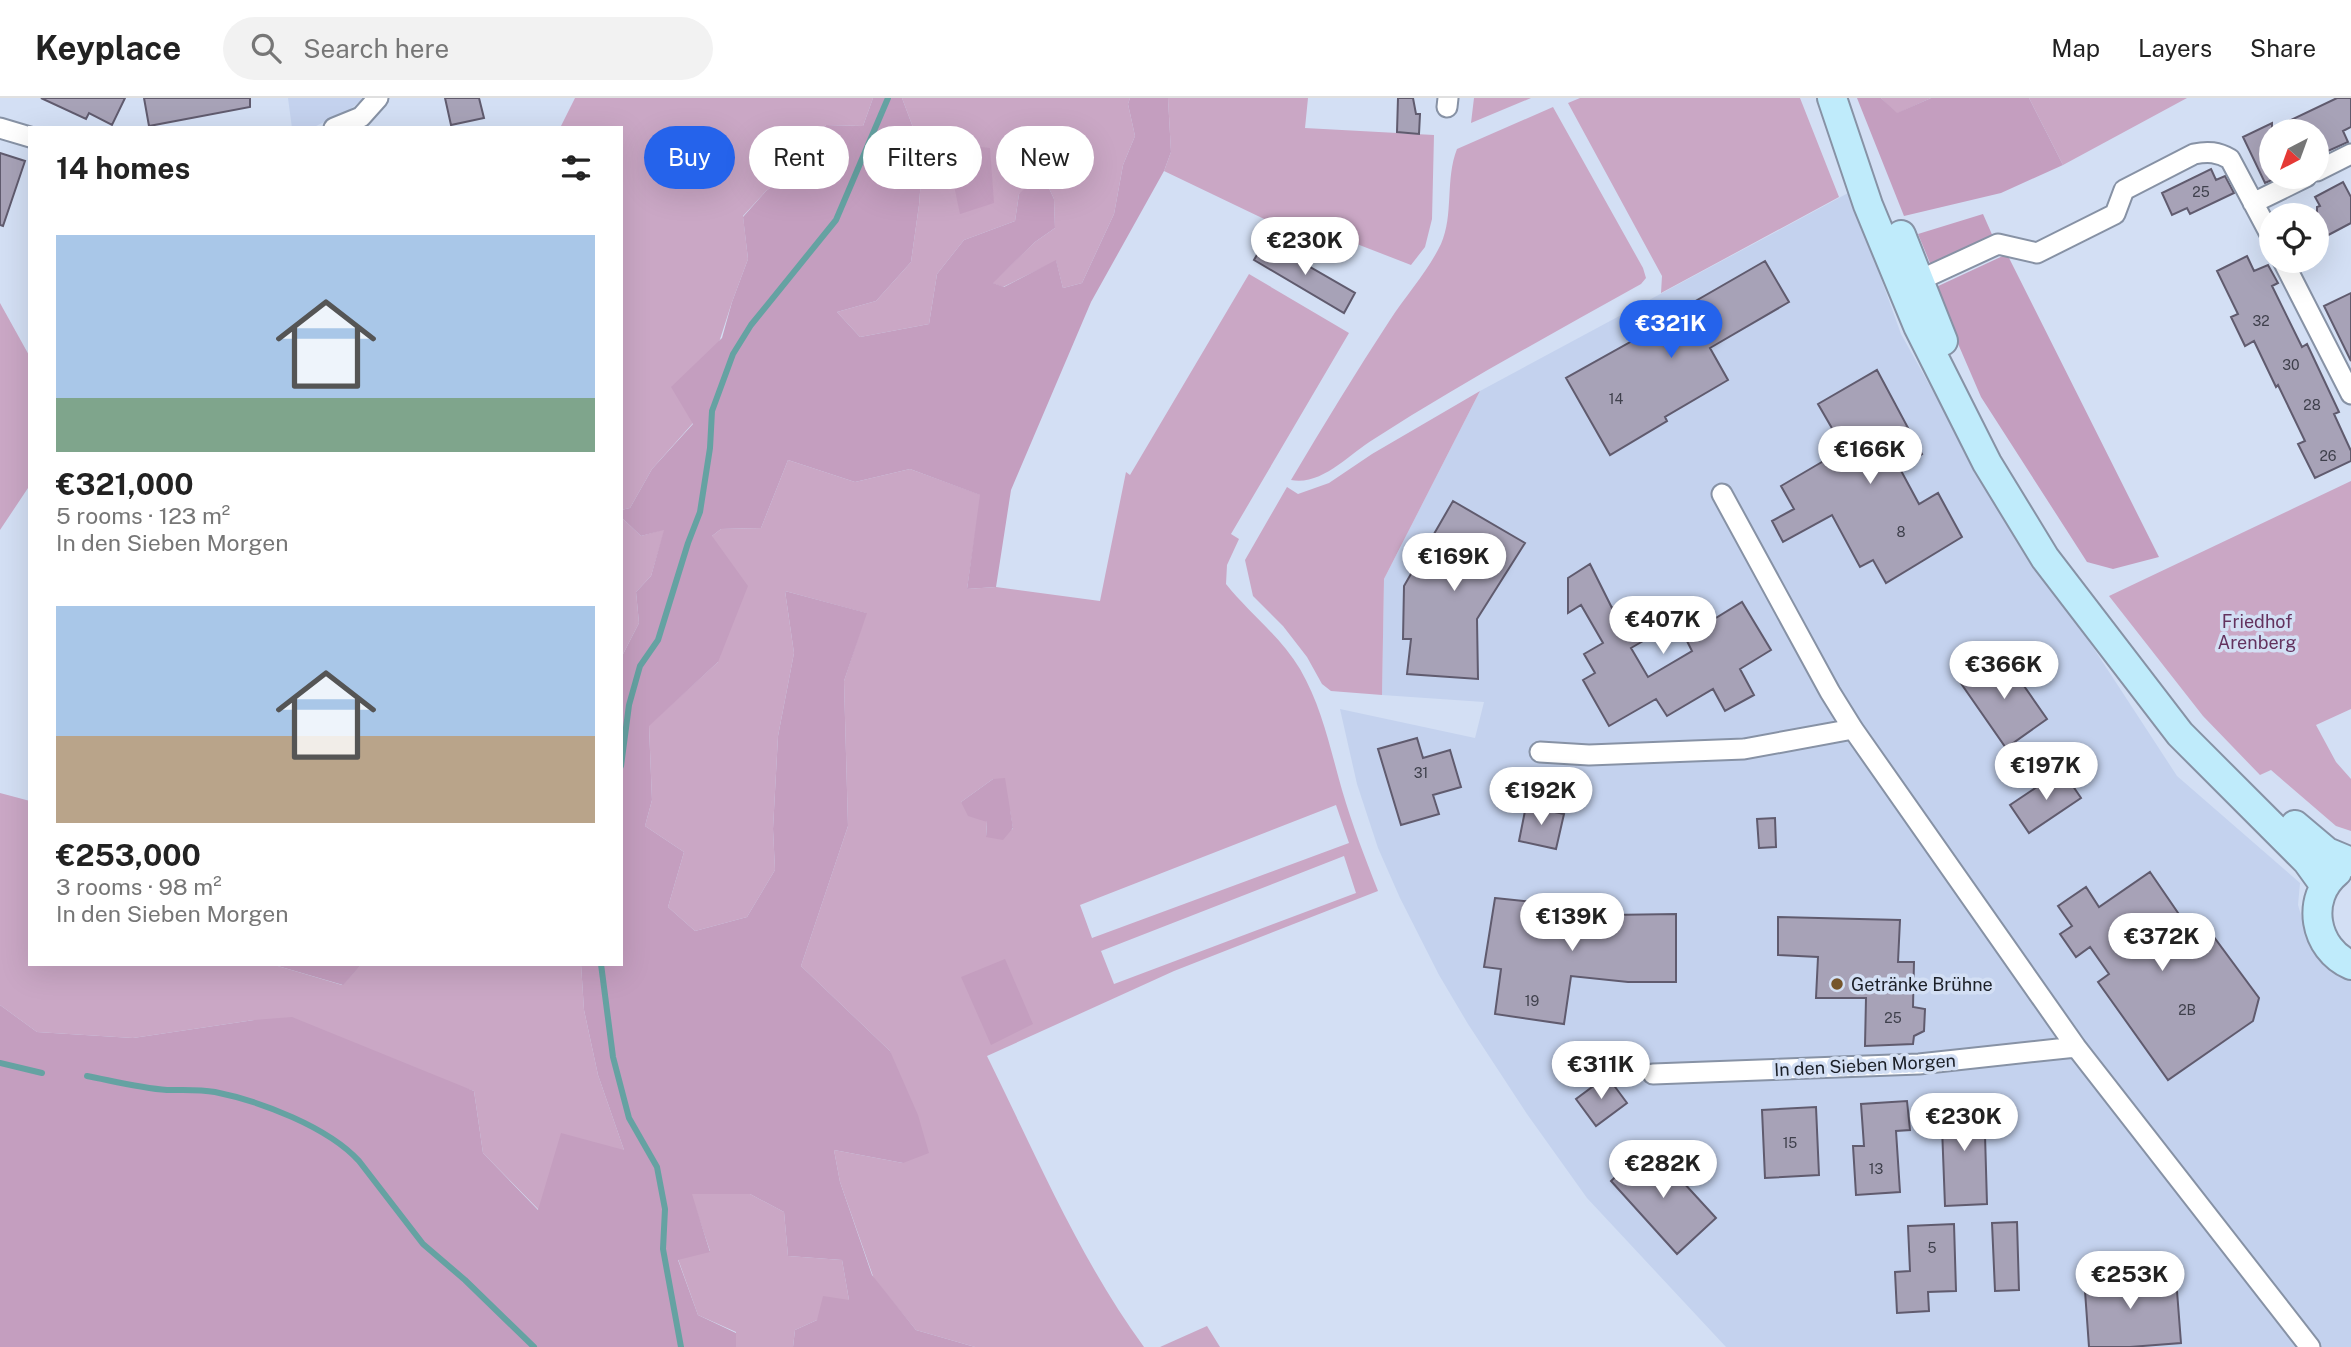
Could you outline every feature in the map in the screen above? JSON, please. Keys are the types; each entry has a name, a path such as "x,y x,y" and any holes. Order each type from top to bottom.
{"main road":[{"path":"1832,98 1868,205 1993,443 2071,566 2183,718 2229,767 2318,845 2351,863"},
{"path":"1842,98 1911,284 1987,463 2045,558 2180,734 2307,861 2325,886"},
{"path":"2351,863 2342,868 2325,886 2317,910 2321,935 2336,956 2351,965"}],"street":[{"path":"339,126 361,117 378,98"},
{"path":"0,128 28,136"},
{"path":"1911,284 1998,244 2037,253 2115,214 2124,190 2194,154 2221,154 2230,159 2259,213"},
{"path":"2329,165 2351,154"},
{"path":"2253,202 2281,189"},
{"path":"2290,273 2342,356 2351,394"},
{"path":"1722,494 1853,729 2076,1048 2311,1347"},
{"path":"1540,752 1588,755 1744,749 1853,729"},
{"name":"In den Sieben Morgen","path":"1653,1074 1919,1064 2076,1048"}],"shaded area":[{"path":"288,98 364,98 349,110 316,126 292,126"},
{"path":"873,98 902,98 912,126 863,126"},
{"path":"1130,98 1168,98 1171,152 1164,171 1091,302 1011,490 996,587 967,589 980,495 910,469 855,482 788,460 761,528 721,529 712,536 748,586 718,662 649,726 652,800 645,826 684,852 668,907 695,931 747,917 775,870 773,829 778,736 794,653 785,591 867,613 844,681 848,826 801,966 890,1051 918,1115 929,1153 903,1163 834,1150 840,1182 872,1275 916,1330 975,1347 793,1347 795,1330 817,1320 823,1296 849,1300 842,1260 788,1256 784,1212 750,1194 692,1194 710,1252 678,1260 698,1315 736,1333 736,1347 0,1347 0,1005 37,1032 133,1038 292,1017 474,1091 483,1153 538,1210 561,1133 624,1150 598,1075 584,1010 581,966 623,966 623,654 639,623 636,592 651,576 664,530 641,536 623,519 623,510 630,508 652,469 693,424 671,387 722,338 748,259 743,217 769,189 849,189 849,126 826,125 863,126 863,189 920,189 911,262 876,301 837,312 860,337 929,324 937,274 964,240 1015,221 1019,194 1024,189 1049,189 1054,199 1055,228 1035,242 993,283 1004,287 1056,260 1063,288 1082,283 1114,214 1123,165 1135,136 1128,104"},
{"path":"1857,98 1881,98 1897,113 1931,98 2029,98 2063,165 2001,193 1904,216"},
{"path":"982,147 990,148 994,203 960,214 955,189 982,189"},
{"path":"1850,192 1901,334 1974,465 2177,776 2300,883 2298,905 2319,959 2351,972 2351,1347 1726,1347 1587,1198 1527,1114 1439,975 1378,848 1357,784 1340,709 1475,738 1484,702 1382,695 1384,579 1480,391"},
{"path":"1983,214 1994,239 1939,263 1930,263 1918,234"},
{"path":"2007,254 2159,557 2113,569 2087,562 1981,397 1934,288"},
{"path":"1005,778 1013,828 1003,840 986,837 987,822 968,816 961,802 993,779"},
{"path":"1005,959 1033,1024 991,1045 961,977"},
{"path":"278,966 360,966 343,985"}],"green space":[{"path":"575,98 873,98 863,126 749,126 749,189 769,189 743,216 748,259 693,423 652,469 630,508 623,510 623,126 561,126"},
{"path":"902,98 1130,98 1128,104 1135,136 1123,165 1114,214 1082,283 1063,288 1056,261 1003,287 992,283 1035,242 1055,228 1054,199 1049,189 1094,189 1094,126 996,126 996,189 1033,189 1019,194 1015,221 964,240 937,274 929,324 860,337 837,312 876,301 911,262 920,189 982,189 982,126 912,126"},
{"path":"1168,98 1308,98 1305,128 1434,135 1432,219 1425,247 1411,265 1344,239 1297,240 1289,231 1164,171 1171,152"},
{"path":"1474,98 1531,98 1471,123"},
{"path":"1580,98 1800,98 1839,197 1661,293 1662,276 1568,103"},
{"path":"1881,98 1931,98 1896,114"},
{"path":"2029,98 2187,98 2063,165"},
{"path":"1553,107 1643,268 1646,278 1641,284 1407,418 1324,474 1302,481 1291,480 1365,359 1441,244 1445,233 1451,172 1457,149"},
{"path":"1249,274 1349,333 1231,534 1239,539 1227,565 1226,584 1283,646 1308,683 1325,728 1350,815 1378,891 1174,971 987,1056 1079,1242 1144,1347 975,1347 916,1330 874,1279 840,1182 834,1150 903,1163 890,1051 801,966 848,826 844,681 866,613 785,591 794,653 778,736 773,829 775,870 747,917 695,931 668,907 684,852 645,826 652,800 649,725 718,662 712,536 721,529 761,528 788,460 855,482 910,469 981,495 967,589 996,587 1100,601 1126,472 1130,475","holes":["993,779 1010,811 1013,829 986,836 987,822 961,802","1336,805 1349,843 1092,938 1080,905","1344,856 1356,893 1114,984 1101,951"]},
{"path":"0,303 28,353 28,488 0,530"},
{"path":"1480,391 1384,579 1382,695 1331,691 1322,684 1307,657 1283,626 1253,596 1245,560 1287,487 1298,494 1329,483 1372,454"},
{"name":"Friedhof Arenberg","path":"2351,481 2351,709 2316,725 2336,762 2351,779 2351,831 2336,826 2271,770 2260,775 2203,716 2109,596"},
{"path":"623,519 641,536 665,529 651,576 636,592 639,623 623,654"},
{"path":"0,793 28,800 28,966 278,966 342,985 360,966 581,966 584,1010 598,1075 624,1150 539,1210 483,1153 474,1091 254,1020 133,1038 37,1032 0,1005"},
{"path":"691,1194 750,1194 784,1212 788,1256 842,1260 849,1300 795,1330 793,1347 736,1347 736,1332 698,1315 678,1259 710,1251"},
{"path":"1207,1326 1220,1347 1160,1347"}],"building":[{"path":"41,98 125,98 112,125 89,113 86,119"},
{"path":"144,98 250,98 250,107 149,126"},
{"path":"445,98 479,98 484,118 451,125"},
{"path":"1398,98 1413,98 1416,114 1420,114 1419,134 1397,132"},
{"path":"2337,98 2351,98 2351,127 2343,131 2348,142 2329,151 2329,119 2293,119"},
{"path":"2259,129 2259,170 2243,137"},
{"path":"0,153 25,161 3,226 0,225"},
{"path":"2211,169 2216,180 2225,176 2234,193 2190,214 2187,208 2172,215 2162,193"},
{"path":"2343,182 2351,197 2351,223 2329,235 2329,203 2318,203 2315,197"},
{"path":"1265,241 1355,293 1344,313 1254,260"},
{"path":"2247,256 2254,271 2259,269 2259,273 2272,273 2278,283 2272,286 2302,347 2307,344 2339,412 2334,414 2351,451 2351,461 2315,478 2298,444 2305,441 2278,385 2276,387 2254,341 2245,346 2231,317 2238,314 2217,271"},
{"path":"1765,261 1789,302 1710,348 1728,380 1665,417 1667,421 1610,455 1566,378"},
{"path":"2351,293 2351,361 2324,306"},
{"path":"1877,370 1922,454 1899,467 1919,504 1938,493 1962,537 1886,583 1873,560 1860,567 1832,515 1783,542 1772,521 1794,509 1781,486 1844,449 1818,404"},
{"path":"1453,501 1525,543 1477,619 1478,679 1407,674 1411,639 1403,639 1404,586"},
{"path":"1590,564 1612,608 1628,599 1650,637 1631,648 1648,677 1692,651 1685,637 1742,602 1771,650 1740,669 1754,695 1725,711 1713,689 1667,716 1656,699 1609,726 1583,680 1595,673 1584,654 1603,643 1581,605 1568,613 1568,578"},
{"path":"2001,653 2047,719 2006,748 1960,682"},
{"path":"1417,738 1423,758 1450,750 1461,787 1433,795 1439,814 1401,825 1378,749"},
{"path":"2062,770 2081,798 2029,833 2010,805"},
{"path":"1526,806 1564,814 1556,849 1519,841"},
{"path":"1775,818 1776,847 1759,848 1757,819"},
{"path":"2150,872 2185,923 2205,925 2259,998 2253,1021 2168,1080 2098,982 2109,974 2090,947 2076,957 2060,934 2072,926 2058,906 2086,887 2099,907"},
{"path":"1495,898 1609,910 1609,915 1676,914 1676,982 1628,982 1571,976 1564,1024 1495,1014 1501,969 1484,967"},
{"path":"1778,917 1900,920 1898,962 1914,962 1913,1007 1925,1009 1924,1031 1914,1036 1913,1044 1865,1046 1866,998 1816,998 1818,957 1778,955"},
{"path":"1607,1076 1627,1103 1596,1126 1576,1099"},
{"path":"1984,1100 1987,1204 1945,1206 1941,1101"},
{"path":"1907,1101 1910,1130 1896,1131 1900,1192 1856,1195 1853,1146 1864,1146 1861,1104"},
{"path":"1816,1107 1819,1175 1765,1178 1762,1110"},
{"path":"1649,1145 1716,1218 1677,1254 1611,1181"},
{"path":"2017,1222 2019,1290 1995,1291 1992,1223"},
{"path":"1954,1224 1956,1291 1928,1292 1929,1311 1897,1313 1895,1272 1910,1271 1908,1226"},
{"path":"2156,1270 2158,1293 2177,1291 2181,1343 2089,1347 2084,1277"}],"waterway":[{"path":"623,751 629,705 640,666 658,640 700,512 710,448 712,411 733,354 751,325 836,220 888,98"},
{"path":"601,966 613,1057 629,1118 657,1167 665,1209 663,1249 681,1347"},
{"path":"0,1063 42,1073"},
{"path":"87,1076 147,1088 203,1090 233,1096 292,1117 330,1137 359,1161 423,1244 465,1280 534,1347"}],"place":[{"name":"Getränke Brühne","path":"1837,984"}]}
